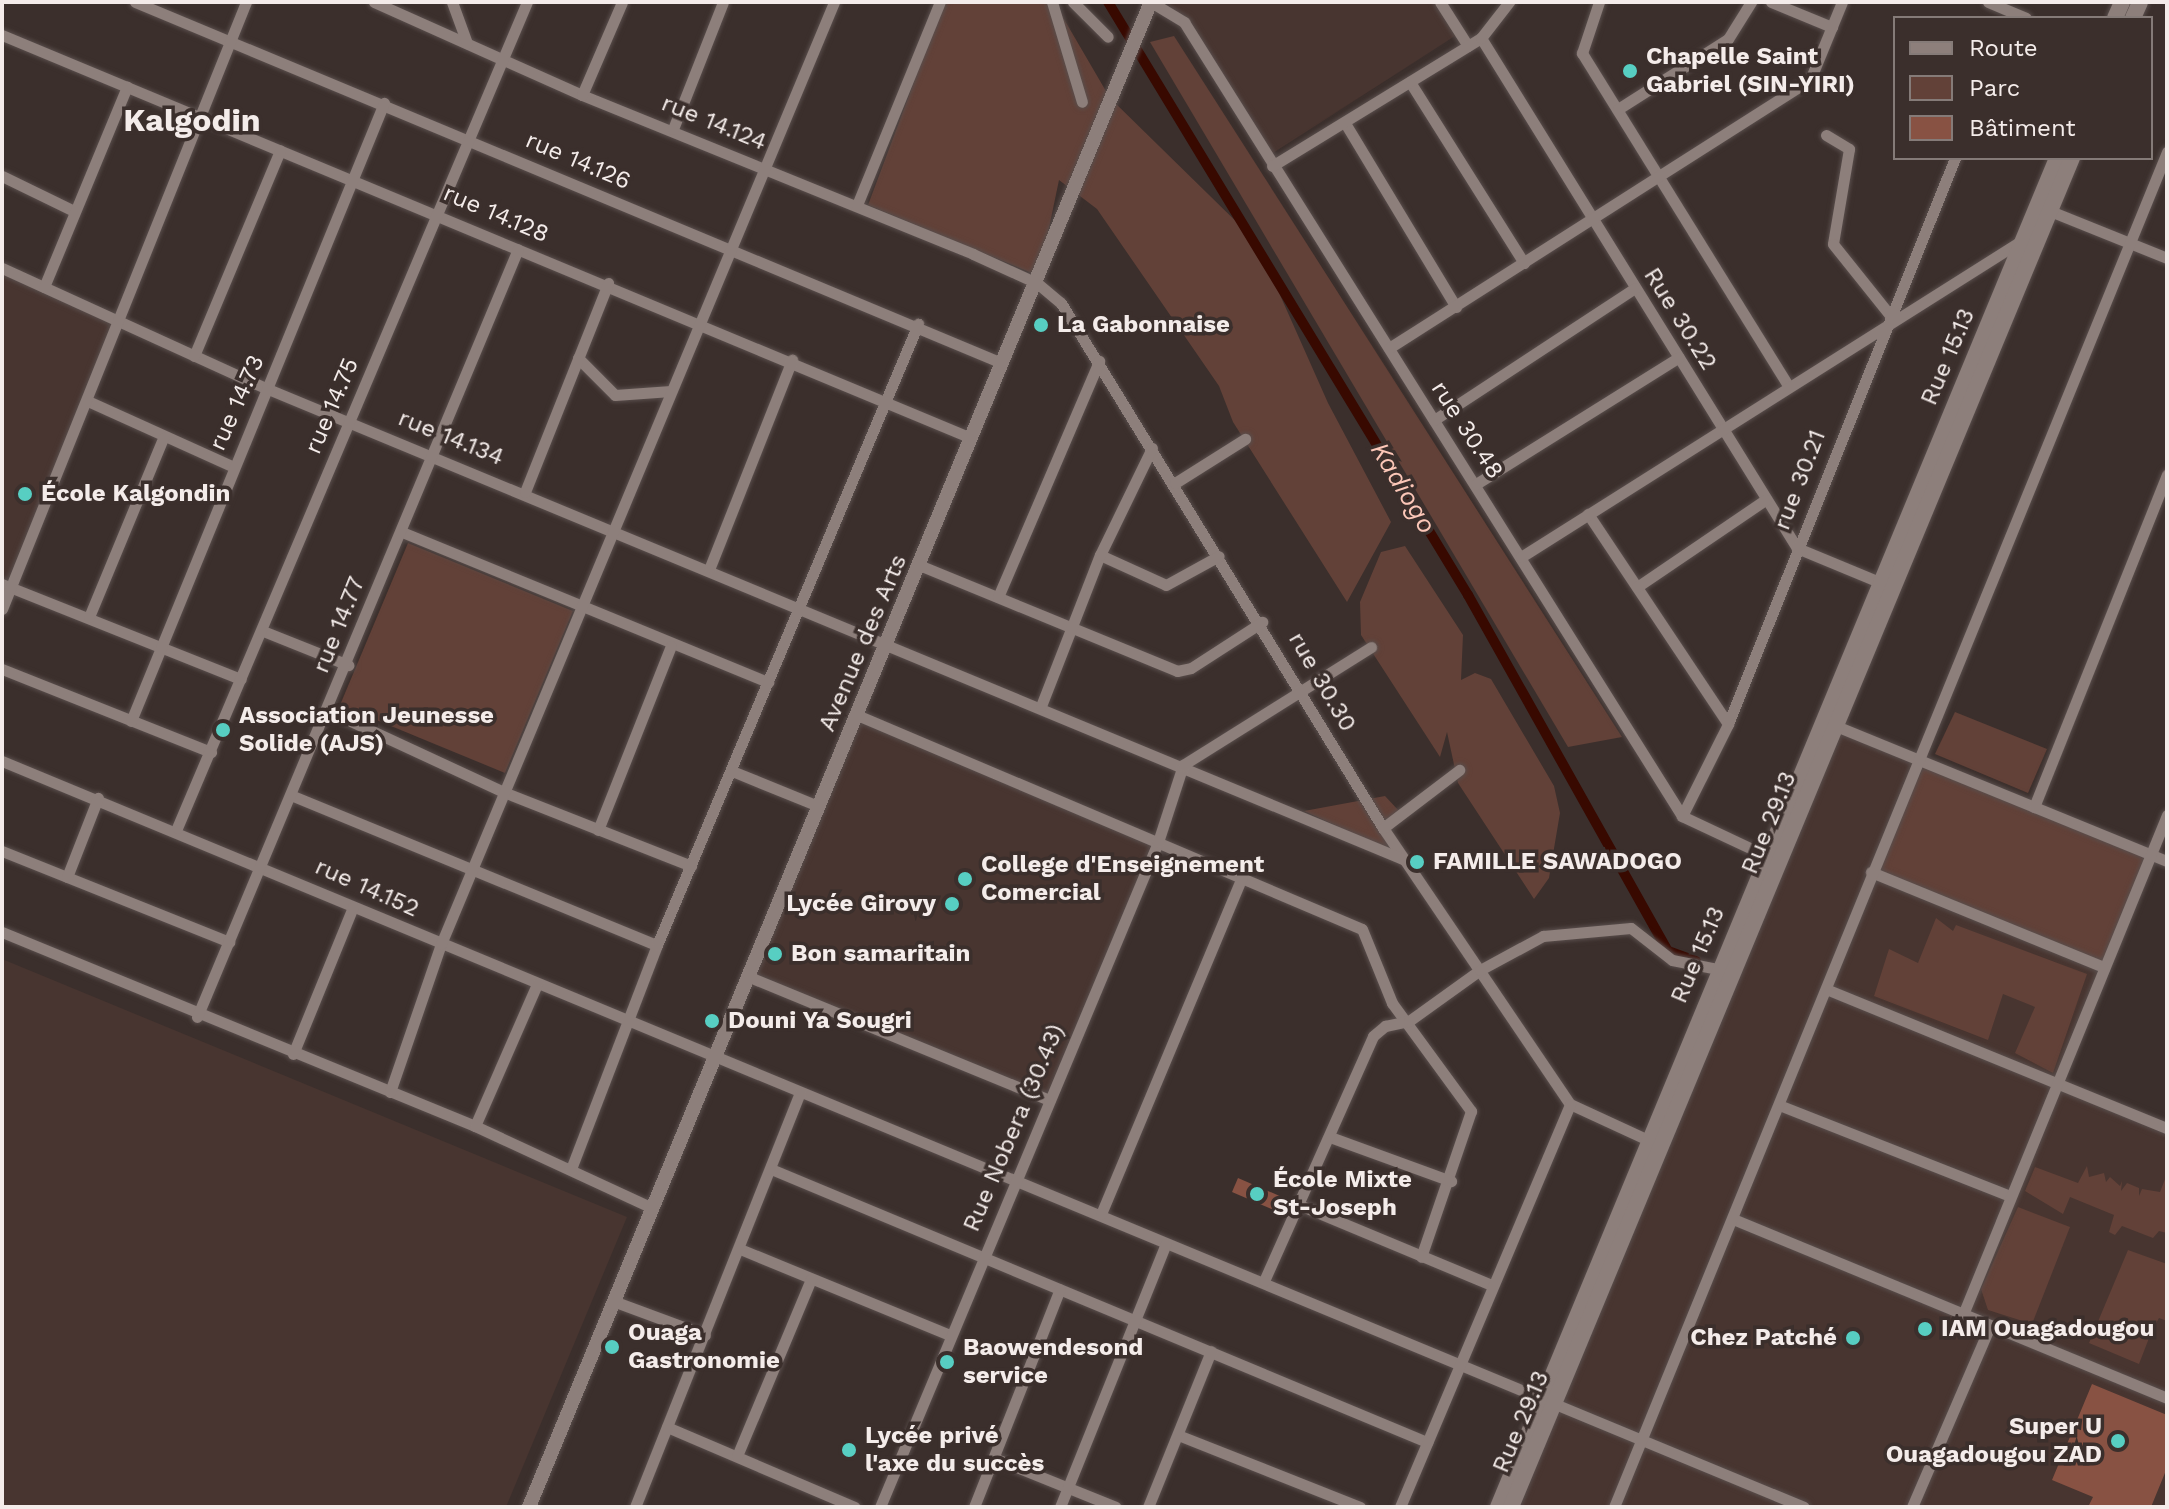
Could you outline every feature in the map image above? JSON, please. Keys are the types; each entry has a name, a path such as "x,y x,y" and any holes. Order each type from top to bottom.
{"main road":[{"name":"Rue 15.13","path":"1498,1507 1548,1400 1718,969 1828,723 1879,582 2024,239 2043,208 2056,160"},
{"name":"Rue 29.13","path":"1511,1507 1548,1400 1828,723 2043,208 2071,160"}],"street":[{"name":"rue 14.126","path":"135,2 918,324 1002,363"},
{"path":"2,609 6,586 90,402 246,2"},
{"name":"rue 14.124","path":"374,2 582,95 766,167 1037,283"},
{"path":"452,2 467,43"},
{"name":"rue 14.75","path":"177,828 263,631 498,59 527,2"},
{"path":"582,95 622,2"},
{"path":"673,129 723,2"},
{"path":"390,1092 441,944 834,2"},
{"path":"857,205 940,2"},
{"path":"1052,2 1082,102"},
{"path":"1073,2 1108,37"},
{"name":"Avenue des Arts","path":"529,1507 650,1207 1037,283 1151,2"},
{"name":"rue 30.48","path":"1151,2 1184,22 1682,816"},
{"path":"1440,2 1468,46"},
{"path":"1272,166 1481,38 1509,2"},
{"path":"1599,2 1581,50 1787,384"},
{"path":"1618,109 1728,39 1751,2"},
{"path":"1771,2 1832,27"},
{"path":"1389,348 1810,80 1842,2"},
{"path":"1988,2 2020,13"},
{"name":"rue 14.128","path":"2,35 700,321 971,438"},
{"name":"Rue 30.22","path":"1481,38 1797,548"},
{"path":"1410,82 1524,263"},
{"path":"44,287 127,87"},
{"name":"rue 14.73","path":"131,721 232,466 268,389 355,181 384,103"},
{"path":"1345,123 1456,307"},
{"path":"1826,135 1849,149 1833,244 1886,319"},
{"path":"194,356 280,150"},
{"path":"1614,1507 1871,872 1923,761 2127,243 2167,152"},
{"name":"rue 30.21","path":"1682,816 1728,724 1886,319 1954,160"},
{"path":"2,176 74,211"},
{"path":"2043,208 2167,258"},
{"path":"1521,557 1886,319 2024,239"},
{"name":"rue 14.77","path":"197,1017 329,711 518,249"},
{"name":"rue 14.134","path":"2,268 268,389 433,452 1405,860"},
{"path":"525,492 608,283"},
{"name":"rue 30.30","path":"1037,283 1061,303 1099,361 1262,622 1383,828 1570,1104"},
{"path":"1434,420 1635,288"},
{"path":"571,1169 657,945 918,324"},
{"path":"1476,484 1679,357"},
{"path":"578,358 615,395 671,391"},
{"path":"710,567 792,360"},
{"path":"998,597 1099,361"},
{"path":"90,402 163,438 232,466"},
{"path":"89,617 163,438"},
{"path":"1175,483 1245,439"},
{"path":"1041,706 1100,555 1152,448"},
{"path":"2034,807 2165,483"},
{"path":"1637,587 1765,500"},
{"path":"1588,514 1728,724"},
{"path":"402,532 581,610 768,682"},
{"path":"1797,548 1879,582"},
{"path":"1100,555 1166,585 1219,556"},
{"path":"919,565 1177,671 1191,668 1262,622"},
{"path":"6,586 241,679"},
{"path":"263,631 348,665"},
{"path":"598,830 671,646"},
{"path":"1183,765 1371,647"},
{"path":"2,669 211,752"},
{"path":"329,711 506,793 691,866"},
{"path":"857,715 1355,922 1392,1003 1409,1021 1471,1111 1451,1181 1421,1257"},
{"path":"1828,723 2167,861"},
{"name":"rue 14.152","path":"2,761 177,828 441,944 631,1019 800,1093 1264,1281 1804,1507"},
{"name":"Rue Nobera (30.43)","path":"880,1507 1158,842 1183,765"},
{"path":"1383,828 1459,770"},
{"path":"732,771 818,806"},
{"path":"293,796 657,945"},
{"path":"67,877 98,798"},
{"path":"1964,1312 2167,815"},
{"path":"1682,816 1767,856"},
{"path":"2,851 229,942"},
{"path":"1871,872 2104,967"},
{"path":"1101,1214 1243,875"},
{"path":"293,1054 353,907"},
{"path":"1264,1281 1373,1036 1385,1026 1409,1021 1480,970 1543,936 1631,928 1672,960 1718,969"},
{"path":"2,932 197,1017 475,1126 650,1207"},
{"path":"747,976 1050,1100"},
{"path":"475,1126 537,984"},
{"path":"1826,989 2167,1128"},
{"path":"636,1507 800,1093"},
{"path":"1400,1507 1570,1104 1648,1140"},
{"path":"1779,1105 2010,1196"},
{"path":"1330,1137 1451,1181"},
{"path":"771,1169 1427,1442"},
{"path":"1297,1204 1492,1285"},
{"path":"1733,1219 2167,1398"},
{"path":"1060,1507 1166,1243"},
{"path":"740,1249 950,1335"},
{"path":"737,1456 811,1279"},
{"path":"974,1507 1060,1289"},
{"path":"613,1301 705,1335"},
{"path":"1912,1507 1990,1326"},
{"path":"1148,1507 1211,1351"},
{"path":"667,1427 855,1507"},
{"path":"1178,1435 1360,1507"},
{"path":"994,1458 1116,1507"}],"shaded area":[{"path":"1167,2 1434,2 1455,36 1273,153"},
{"name":"École Kalgondin","path":"2,270 119,324 10,587 2,583"},
{"name":"College d'Enseignement Comercial","path":"859,711 1155,841 1049,1097 747,977"},
{"path":"1835,726 2149,858 2057,1084 2167,1128 2167,1507 1512,1507"},
{"path":"2,959 627,1217 506,1507 2,1507"}],"green space":[{"path":"944,2 1054,2 1110,98 1256,241 1328,403 1391,522 1347,602 1233,422 1219,386 1097,209 1059,180 1039,276 868,205"},
{"path":"1174,36 1622,737 1568,747 1150,42"},
{"path":"408,543 573,611 505,773 340,705"},
{"path":"1405,546 1463,635 1461,680 1475,673 1491,679 1554,786 1560,813 1549,878 1534,899 1458,783 1447,732 1440,757 1361,635 1360,602 1381,552"},
{"path":"1955,712 2047,749 2028,793 1935,754"},
{"path":"1924,766 2149,858 2101,965 1873,872"},
{"path":"1385,796 1400,812 1378,827 1394,852 1304,811"},
{"path":"1936,918 1953,931 1956,925 2087,974 2053,1073 2015,1053 2035,1007 2003,994 1988,1040 1874,996 1889,949 1918,963"},
{"path":"2087,1166 2089,1177 2104,1173 2106,1182 2110,1177 2120,1186 2122,1181 2121,1191 2127,1183 2139,1188 2139,1196 2142,1189 2160,1192 2167,1174 2167,1233 2159,1231 2153,1238 2122,1226 2115,1235 2109,1232 2114,1215 2070,1197 2063,1214 2025,1191 2035,1167 2078,1183"},
{"path":"2018,1207 2070,1227 2032,1324 1988,1310 1981,1289"},
{"path":"2128,1250 2167,1264 2167,1321 2159,1318 2154,1327 2141,1320 2136,1326 2151,1333 2139,1364 2089,1343"}],"building":[{"name":"École Mixte St-Joseph","path":"1238,1178 1282,1197 1276,1211 1232,1192"},
{"name":"Super U Ouagadougou ZAD","path":"2092,1384 2167,1415 2167,1468 2151,1507 2088,1507 2093,1497 2052,1480"}],"waterway":[{"name":"Kadiogo","path":"1108,2 1468,595 1668,951 1696,961"}],"place":[{"name":"Chapelle Saint Gabriel (SIN-YIRI)","path":"1630,71"},
{"name":"La Gabonnaise","path":"1041,325"},
{"name":"École Kalgondin","path":"25,494"},
{"name":"Association Jeunesse Solide (AJS)","path":"223,730"},
{"name":"FAMILLE SAWADOGO","path":"1417,862"},
{"name":"College d'Enseignement Comercial","path":"965,879"},
{"name":"Lycée Girovy","path":"952,904"},
{"name":"Bon samaritain","path":"775,954"},
{"name":"Douni Ya Sougri","path":"712,1021"},
{"name":"École Mixte St-Joseph","path":"1257,1194"},
{"name":"IAM Ouagadougou","path":"1925,1329"},
{"name":"Chez Patché","path":"1853,1338"},
{"name":"Ouaga Gastronomie","path":"612,1347"},
{"name":"Baowendesond service","path":"947,1362"},
{"name":"Super U Ouagadougou ZAD","path":"2118,1441"},
{"name":"Lycée privé l'axe du succès","path":"849,1450"}],"district":[{"name":"Kalgodin","path":"192,120"}]}
